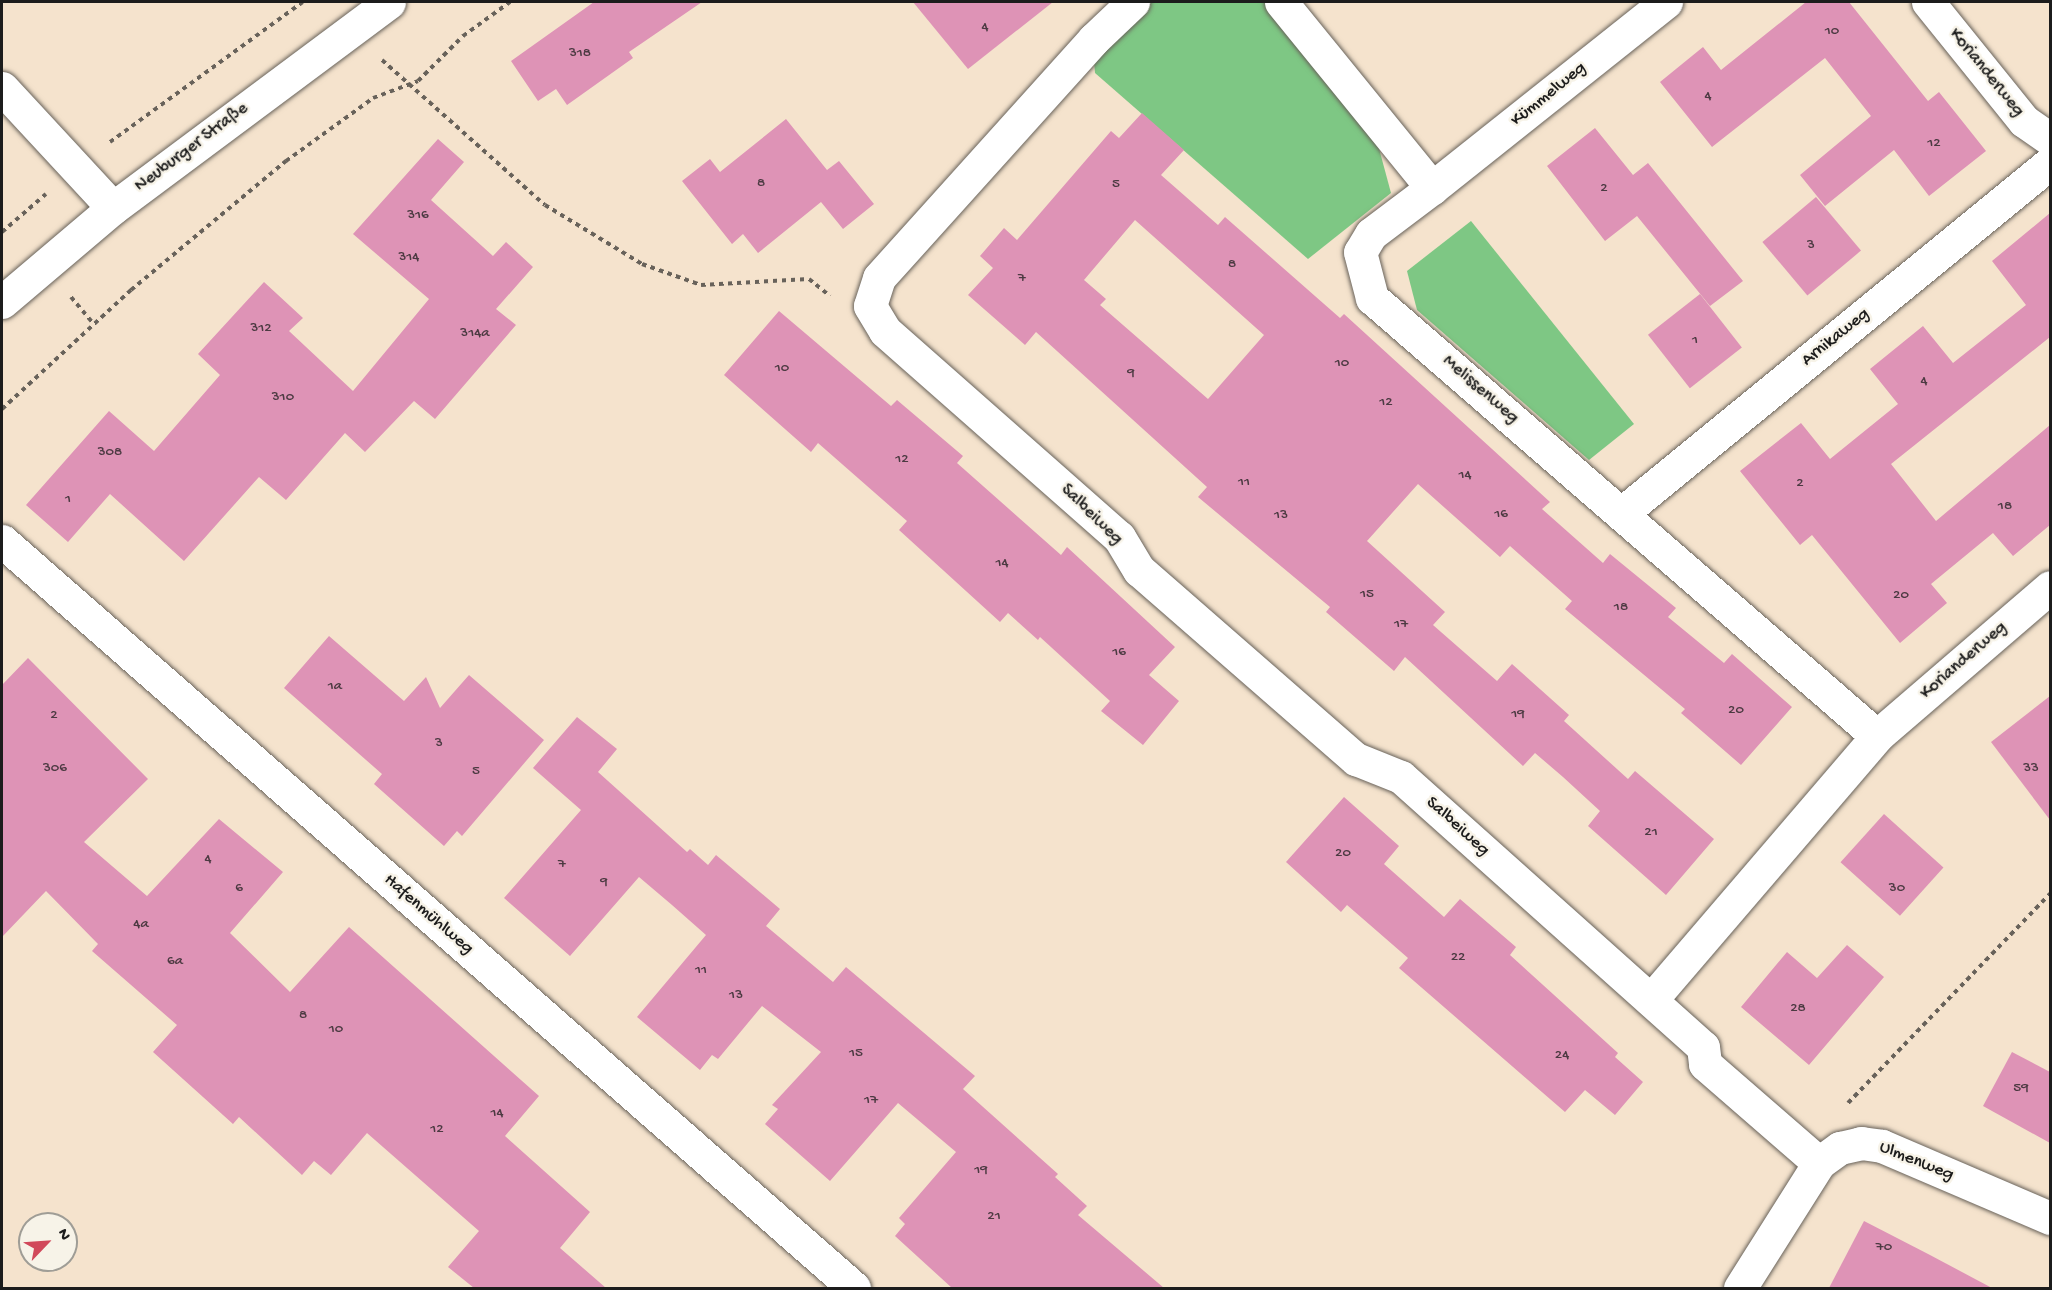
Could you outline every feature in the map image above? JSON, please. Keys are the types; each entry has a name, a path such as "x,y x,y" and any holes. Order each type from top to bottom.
{"street":[{"name":"Neuburger Straße","path":"2,302 113,208 389,2"},
{"path":"870,306 879,278 1106,26 1133,2"},
{"path":"1281,2 1432,188"},
{"name":"Kümmelweg","path":"1432,188 1666,2"},
{"name":"Korianderweg","path":"1928,2 2024,121 2050,139"},
{"path":"2,88 113,208"},
{"name":"Arnikaweg","path":"1622,513 2050,163"},
{"name":"Melissenweg","path":"1432,188 1371,234 1360,252 1372,297 1877,736"},
{"name":"Salbeiweg","path":"870,306 885,331 1119,537 1139,570 1356,759 1401,777 1703,1047 1705,1064 1829,1155"},
{"name":"Hafenmühlweg","path":"2,541 854,1288"},
{"name":"Korianderweg","path":"1877,736 2050,587"},
{"path":"1651,1000 1877,736"},
{"name":"Ulmenweg","path":"1829,1155 1862,1143 1882,1146 2050,1218"},
{"path":"1740,1288 1829,1155"}],"path":[{"path":"2,232 76,167 303,2"},
{"path":"2,409 131,290 286,161 373,98 418,81 463,36 510,2"},
{"path":"350,30 407,85 545,205 642,264 701,285 809,279 838,303 870,306"},
{"path":"1829,1155 1839,1114 1850,1100 2050,894"}],"green space":[{"path":"1145,2 1264,2 1377,141 1391,193 1308,259 1095,73 1093,50"},
{"path":"1471,221 1634,424 1589,460 1417,310 1407,271"}],"building":[{"path":"594,2 702,2 629,52 633,58 567,105 556,89 538,101 511,61"},
{"path":"913,2 1053,2 968,69"},
{"path":"1806,2 1849,2 1928,101 1939,92 1986,151 1929,196 1894,150 1825,206 1800,175 1871,116 1825,58 1712,147 1660,82 1703,47 1721,70"},
{"path":"1142,113 1184,150 1161,175 1218,225 1225,217 1340,318 1344,314 1550,502 1542,509 1603,563 1610,554 1676,608 1668,617 1724,663 1732,654 1792,707 1741,765 1681,713 1685,709 1565,609 1572,601 1510,546 1500,557 1418,484 1367,541 1445,612 1433,625 1497,681 1512,664 1569,715 1564,721 1628,779 1635,771 1714,839 1666,895 1588,826 1600,811 1563,777 1535,753 1523,766 1405,657 1394,671 1326,612 1330,607 1198,497 1207,487 1036,332 1025,345 968,295 993,268 980,256 1004,228 1017,240 1111,131 1119,138","holes":["1135,220 1264,335 1208,399 1100,305 1106,299 1084,280"]},
{"path":"786,119 827,170 839,161 874,204 843,229 821,202 758,253 743,234 732,244 682,181 710,159 720,172"},
{"path":"1595,128 1633,175 1648,163 1743,281 1710,306 1637,216 1605,241 1547,166"},
{"path":"438,139 464,162 431,200 493,256 506,242 533,267 496,309 516,325 435,419 414,401 365,452 345,433 286,500 259,477 184,561 110,494 68,542 26,505 109,411 154,451 220,375 198,354 264,282 303,318 289,331 353,391 429,299 353,234"},
{"path":"1816,197 1861,251 1807,296 1762,242"},
{"path":"2050,213 2050,337 1891,464 1936,521 2050,425 2050,525 2013,556 1993,533 1931,584 1947,603 1900,643 1812,535 1800,545 1740,471 1801,423 1830,459 1898,404 1870,369 1923,326 1953,363 2026,305 1992,261"},
{"path":"1700,294 1742,348 1690,388 1648,335"},
{"path":"779,311 891,406 897,400 963,456 957,463 1061,555 1067,547 1175,647 1149,675 1179,701 1143,745 1101,711 1110,701 1040,637 1038,640 1008,613 1000,622 899,530 907,521 818,443 811,452 724,375"},
{"path":"329,636 404,701 426,677 440,708 469,675 544,740 462,836 457,831 444,846 374,784 382,774 284,688"},
{"path":"28,658 148,779 84,842 147,896 219,819 283,872 230,933 290,992 349,927 539,1096 505,1136 590,1212 560,1248 606,1288 474,1288 448,1267 479,1231 367,1133 331,1175 314,1161 302,1175 239,1117 233,1124 153,1052 177,1025 92,951 98,944 46,891 2,937 2,685"},
{"path":"2050,696 2050,820 1991,742"},
{"path":"577,717 617,749 598,772 687,852 690,849 708,865 716,855 780,909 766,926 833,982 846,967 975,1076 963,1089 1058,1174 1055,1177 1087,1206 1078,1215 1164,1288 952,1288 895,1236 905,1224 899,1218 956,1152 898,1103 830,1181 765,1124 778,1109 772,1105 821,1052 762,1006 718,1059 712,1055 700,1070 637,1017 706,935 672,905 639,877 570,956 504,898 581,810 533,768"},
{"path":"1344,797 1399,846 1384,864 1444,917 1460,899 1516,947 1510,955 1618,1053 1615,1057 1643,1082 1615,1115 1585,1090 1565,1112 1399,968 1408,958 1347,905 1341,912 1286,862"},
{"path":"1884,814 1943,868 1900,916 1841,862"},
{"path":"1847,945 1884,977 1809,1065 1741,1007 1787,952 1817,978"},
{"path":"2012,1052 2050,1072 2050,1143 1983,1106"},
{"path":"1864,1221 1930,1255 1992,1288 1829,1288"}]}
